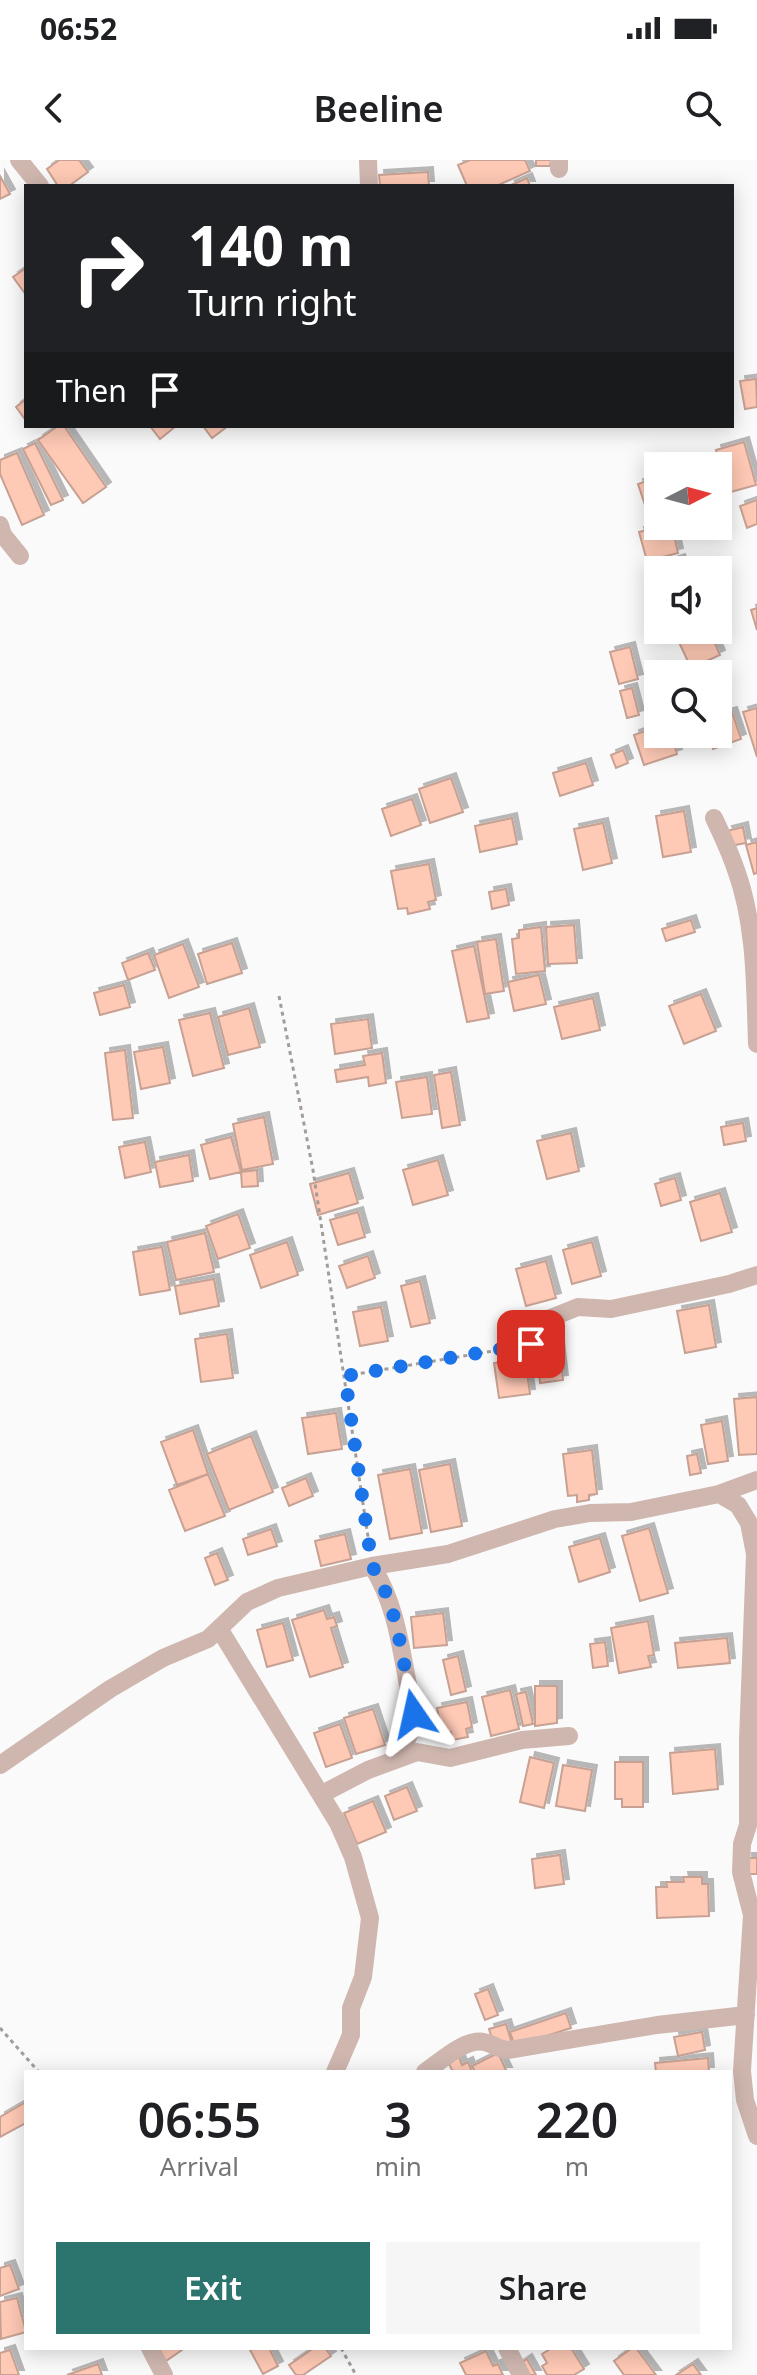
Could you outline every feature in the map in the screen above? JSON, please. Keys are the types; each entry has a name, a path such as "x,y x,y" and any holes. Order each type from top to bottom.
{"street":[{"path":"19,160 38,184"},
{"path":"368,160 369,184"},
{"path":"0,525 3,535 20,556"},
{"path":"714,818 737,872 748,918 756,994 757,1044"},
{"path":"531,1344 524,1333 543,1321 578,1307 611,1309 729,1284 757,1275"},
{"path":"0,1765 110,1689 163,1658 208,1639 247,1602 278,1588 470,1548 512,1531 555,1519 590,1513 631,1512 719,1494 757,1480"},
{"path":"719,1494 738,1505 749,1523 755,1554 748,1825 742,1844 741,1872 752,1915 742,2071 745,2100 757,2136"},
{"path":"372,1566 383,1583 392,1609 414,1714 400,1757"},
{"path":"220,1630 338,1823 353,1857 370,1918 363,1977 351,2008 351,2035 336,2070"},
{"path":"322,1794 368,1770 417,1752 450,1758 522,1740 569,1736"},
{"path":"428,2070 469,2044 482,2041 499,2050 509,2050 657,2025 746,2015"},
{"path":"151,2350 164,2375"},
{"path":"508,2350 521,2375"}],"path":[{"path":"279,996 313,1170 372,1566"},
{"path":"345,1376 531,1344"},
{"path":"0,2028 37,2070"},
{"path":"342,2350 356,2375"}],"building":[{"path":"59,160 79,160 88,172 72,184 57,184 47,169"},
{"path":"470,160 525,160 530,171 501,184 466,184 458,165"},
{"path":"536,160 551,160 550,166 536,166"},
{"path":"428,172 429,184 380,184 379,175"},
{"path":"0,176 10,194 0,199"},
{"path":"527,178 529,184 514,184"},
{"path":"24,269 24,292 13,277"},
{"path":"756,379 757,407 745,409 740,381"},
{"path":"24,401 24,418 16,407"},
{"path":"55,428 65,428 106,487 83,503 38,440"},
{"path":"152,428 174,428 160,439"},
{"path":"204,428 225,428 212,438"},
{"path":"744,442 756,485 732,492 732,452 716,450"},
{"path":"35,443 63,500 51,505 23,449"},
{"path":"17,453 44,515 22,525 0,474 0,460"},
{"path":"644,482 644,502 638,484"},
{"path":"757,500 757,524 747,528 740,506"},
{"path":"644,531 644,540 675,540 678,553 646,556 639,532"},
{"path":"757,608 757,630 751,610"},
{"path":"680,644 715,644 720,655 709,660 687,660"},
{"path":"630,647 638,679 619,684 610,652"},
{"path":"632,688 639,715 627,718 620,691"},
{"path":"757,708 757,757 743,712"},
{"path":"732,712 741,739 732,742"},
{"path":"644,731 644,748 675,748 677,754 644,765 634,735"},
{"path":"623,750 628,763 616,768 611,755"},
{"path":"586,763 593,785 560,796 553,773"},
{"path":"451,778 463,812 430,823 419,789"},
{"path":"412,799 421,825 391,836 382,809"},
{"path":"684,811 691,852 663,857 656,816"},
{"path":"512,818 517,844 480,852 475,826"},
{"path":"603,823 612,863 583,870 574,829"},
{"path":"743,827 746,843 730,846 727,831"},
{"path":"757,842 757,873 754,874 746,845"},
{"path":"429,864 436,900 428,902 430,909 408,914 407,908 398,909 391,871"},
{"path":"506,889 509,905 492,909 489,892"},
{"path":"691,920 695,932 666,941 662,929"},
{"path":"574,925 577,963 548,964 546,927"},
{"path":"541,927 545,971 516,974 512,939 519,938 519,930"},
{"path":"496,939 504,991 485,994 477,942"},
{"path":"232,943 242,973 207,984 198,954"},
{"path":"183,944 199,987 169,998 154,955"},
{"path":"474,946 489,1018 467,1022 452,951"},
{"path":"148,953 155,970 128,980 122,963"},
{"path":"539,975 546,1004 514,1011 508,982"},
{"path":"124,985 130,1007 100,1015 94,993"},
{"path":"701,994 716,1031 684,1044 669,1006"},
{"path":"593,998 600,1030 562,1039 554,1007"},
{"path":"249,1008 260,1047 228,1055 218,1017"},
{"path":"210,1013 224,1068 193,1076 179,1020"},
{"path":"368,1019 372,1048 335,1054 331,1024"},
{"path":"163,1047 170,1083 141,1089 134,1052"},
{"path":"125,1050 133,1118 113,1120 105,1053"},
{"path":"382,1053 386,1083 369,1086 368,1077 337,1082 335,1070 365,1065 363,1056"},
{"path":"451,1072 460,1125 442,1128 434,1075"},
{"path":"427,1077 432,1114 402,1118 396,1082"},
{"path":"264,1117 273,1164 242,1170 233,1124"},
{"path":"743,1123 746,1141 724,1145 721,1127"},
{"path":"571,1133 579,1171 547,1179 537,1141"},
{"path":"231,1137 241,1172 210,1179 201,1145"},
{"path":"145,1142 151,1172 125,1178 119,1147"},
{"path":"189,1155 193,1181 160,1187 155,1162"},
{"path":"438,1160 448,1195 413,1205 403,1170"},
{"path":"257,1170 258,1186 242,1187 241,1172"},
{"path":"349,1173 358,1203 318,1215 310,1184"},
{"path":"675,1178 681,1200 661,1206 655,1184"},
{"path":"720,1193 732,1232 701,1241 690,1202"},
{"path":"358,1212 365,1237 338,1245 330,1220"},
{"path":"238,1214 250,1248 218,1259 206,1226"},
{"path":"205,1233 214,1272 176,1280 167,1242"},
{"path":"287,1242 298,1275 261,1288 250,1255"},
{"path":"592,1242 601,1276 572,1284 563,1250"},
{"path":"162,1247 170,1290 140,1295 133,1252"},
{"path":"368,1256 375,1278 347,1288 339,1266"},
{"path":"546,1261 556,1298 526,1306 516,1269"},
{"path":"214,1279 219,1306 180,1314 175,1286"},
{"path":"420,1281 430,1323 411,1327 401,1286"},
{"path":"709,1305 716,1347 685,1353 677,1311"},
{"path":"381,1307 388,1341 360,1346 353,1312"},
{"path":"227,1334 233,1378 201,1382 195,1339"},
{"path":"559,1346 563,1380 540,1383 537,1348"},
{"path":"525,1358 530,1394 499,1398 494,1363"},
{"path":"757,1397 757,1454 739,1455 734,1399"},
{"path":"336,1413 342,1449 308,1454 302,1418"},
{"path":"722,1421 728,1461 708,1464 701,1425"},
{"path":"193,1430 208,1474 177,1485 161,1442"},
{"path":"251,1436 273,1492 229,1510 207,1454"},
{"path":"592,1450 597,1494 589,1495 589,1500 577,1502 577,1495 568,1496 563,1454"},
{"path":"697,1454 701,1473 690,1475 687,1456"},
{"path":"450,1464 462,1526 431,1532 419,1470"},
{"path":"410,1469 422,1533 390,1539 378,1475"},
{"path":"208,1474 225,1516 185,1531 169,1490"},
{"path":"306,1478 313,1496 289,1506 282,1488"},
{"path":"649,1528 668,1593 640,1601 622,1536"},
{"path":"271,1529 277,1546 248,1555 243,1539"},
{"path":"345,1534 351,1559 321,1566 315,1541"},
{"path":"600,1538 610,1572 579,1582 569,1547"},
{"path":"217,1553 228,1580 215,1585 205,1558"},
{"path":"324,1610 327,1619 334,1617 337,1626 331,1628 343,1667 310,1677 292,1620"},
{"path":"443,1613 447,1645 414,1648 411,1617"},
{"path":"648,1621 654,1655 648,1656 651,1667 619,1673 611,1628"},
{"path":"283,1623 293,1660 267,1667 257,1630"},
{"path":"727,1638 730,1663 678,1668 675,1643"},
{"path":"605,1642 608,1666 593,1668 590,1644"},
{"path":"458,1656 466,1691 451,1695 443,1660"},
{"path":"535,1686 557,1686 557,1723 535,1726"},
{"path":"510,1690 519,1729 491,1736 482,1697"},
{"path":"526,1692 533,1724 523,1726 516,1694"},
{"path":"467,1702 472,1727 466,1729 468,1737 452,1740 451,1732 442,1734 437,1708"},
{"path":"373,1709 385,1745 356,1754 344,1718"},
{"path":"340,1724 352,1758 326,1767 314,1733"},
{"path":"715,1749 718,1789 673,1794 670,1753"},
{"path":"530,1757 554,1763 544,1808 520,1802"},
{"path":"615,1762 643,1762 643,1807 622,1807 622,1799 615,1799"},
{"path":"563,1765 592,1770 585,1811 556,1806"},
{"path":"407,1787 417,1811 394,1820 385,1796"},
{"path":"373,1801 386,1832 357,1844 344,1813"},
{"path":"560,1855 564,1884 535,1888 532,1859"},
{"path":"747,1858 757,1858 757,1874 748,1874"},
{"path":"683,1877 702,1877 702,1884 708,1884 709,1916 657,1918 656,1887 667,1887 666,1882 684,1882"},
{"path":"488,1989 498,2015 485,2020 475,1994"},
{"path":"566,2013 571,2028 515,2046 510,2032"},
{"path":"506,2024 512,2044 495,2049 489,2029"},
{"path":"702,2032 705,2050 678,2056 674,2037"},
{"path":"498,2053 506,2070 474,2070 472,2066"},
{"path":"459,2057 462,2065 468,2062 471,2070 452,2070 448,2062"},
{"path":"708,2058 709,2070 656,2070 655,2063"},
{"path":"24,2103 24,2124 0,2137 0,2117"},
{"path":"10,2265 19,2289 0,2296 0,2268"},
{"path":"17,2298 24,2333 1,2339 0,2302"},
{"path":"10,2350 19,2375 0,2375 0,2353"},
{"path":"158,2350 182,2350 166,2361"},
{"path":"250,2350 270,2350 278,2366 263,2374"},
{"path":"311,2350 326,2350 331,2356 303,2375 296,2375 289,2365"},
{"path":"549,2350 572,2350 584,2369 574,2375 547,2375 542,2366 547,2363 542,2354"},
{"path":"629,2350 637,2350 656,2375 624,2375 614,2361"},
{"path":"486,2351 493,2366 498,2364 503,2375 466,2375 460,2363"},
{"path":"527,2359 536,2375 524,2375 518,2365"},
{"path":"98,2364 102,2375 67,2375"},
{"path":"693,2364 701,2375 676,2375"}],"route":[{"path":"414,1714 392,1609 383,1583 372,1566 345,1376 531,1344"}]}
